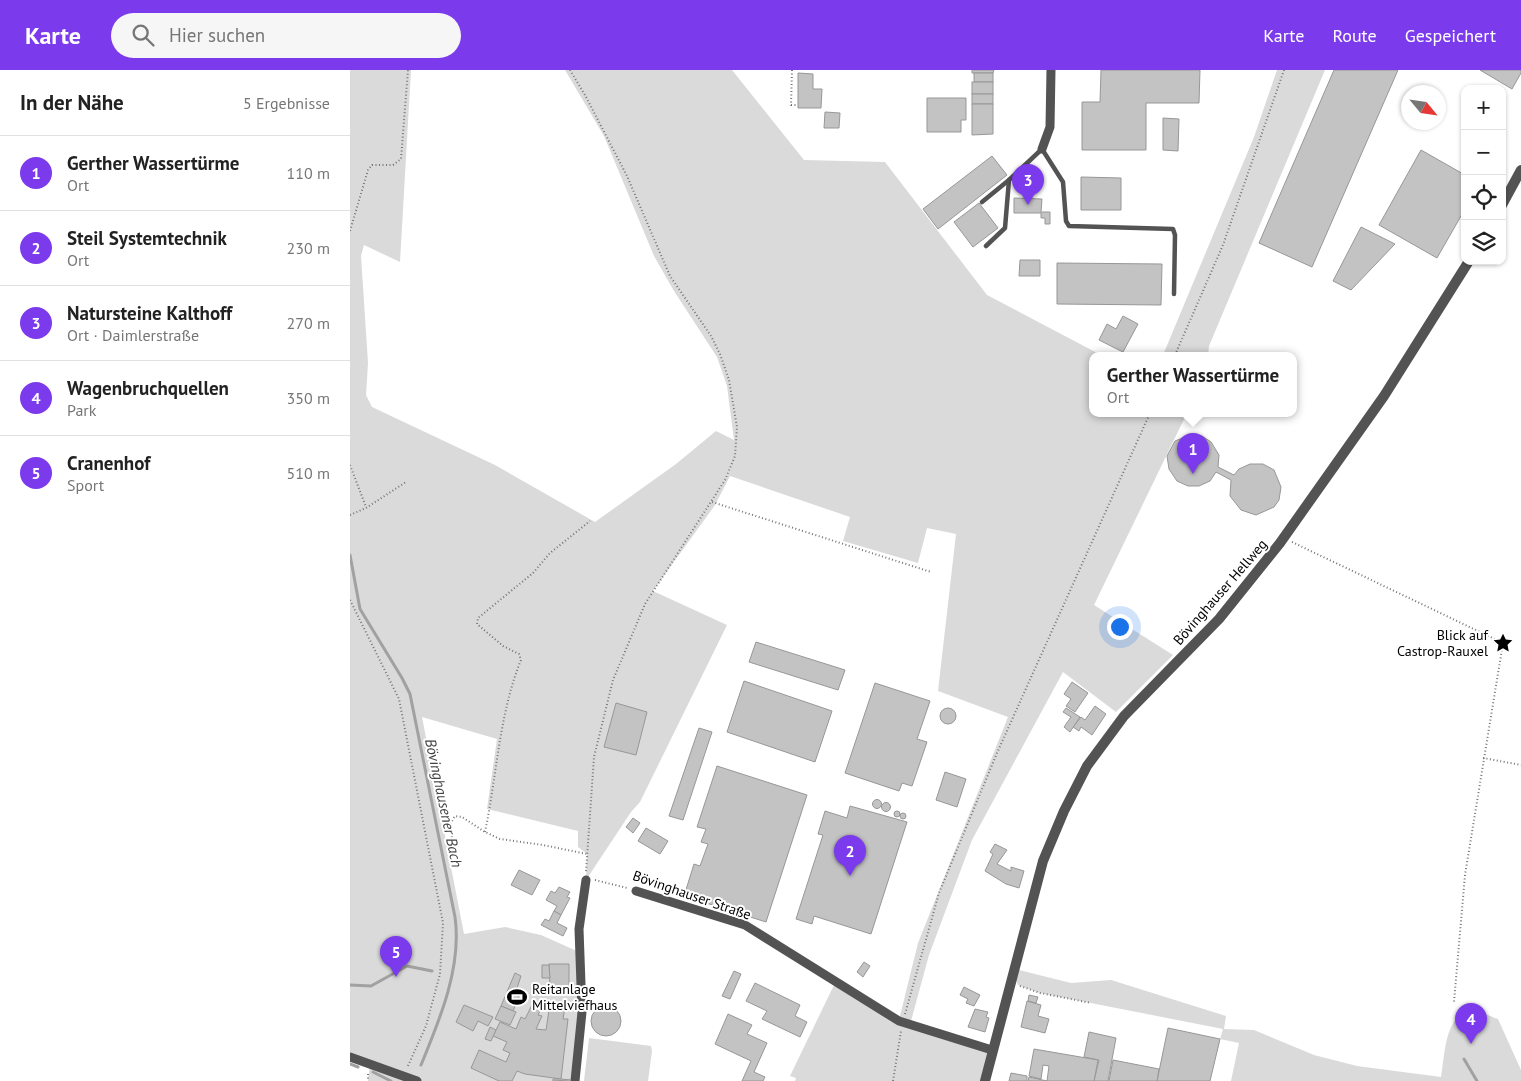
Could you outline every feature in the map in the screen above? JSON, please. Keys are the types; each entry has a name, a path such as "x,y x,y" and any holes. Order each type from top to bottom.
{"street":[{"path":"1042,149 1050,128 1051,70"},
{"path":"1506,198 1521,170"},
{"name":"Bövinghauser Hellweg","path":"985,1081 1043,861 1064,811 1088,766 1124,716 1219,619 1280,543 1384,396 1466,265"},
{"path":"576,1081 582,1012 579,929 586,880"},
{"name":"Bövinghauser Straße","path":"636,891 746,925 903,1022 992,1050"},
{"path":"350,1057 417,1081"}],"lane":[{"path":"982,202 1042,149 1064,182 1066,221 1069,226 1173,229 1175,235 1174,294"},
{"path":"986,246 1005,228 1009,180"}],"path":[{"path":"350,231 368,170 372,165 393,165 401,159 408,70"},
{"path":"570,70 586,95 627,176 670,276 711,336 720,354 729,380 737,427 737,444 728,473 712,502 683,543 645,604 613,680 596,750 586,880"},
{"path":"792,70 791,105 798,105"},
{"path":"1176,352 1223,245 1284,70"},
{"path":"893,1081 903,1022 939,893 997,753 1148,417"},
{"path":"350,465 366,508"},
{"path":"350,516 406,482"},
{"path":"712,502 931,572"},
{"path":"485,832 500,740 512,682 521,660 519,654 503,646 477,624 478,618 533,574 550,553 590,521"},
{"path":"1280,543 1288,541 1502,642 1465,875 1454,1002"},
{"path":"350,600 399,699 443,923 440,974 426,1026 404,1076"},
{"path":"1483,758 1521,765"},
{"path":"458,861 449,826 454,816 462,817 500,839 587,854"},
{"name":"Bövinghauser Straße","path":"586,880 604,880 636,891"},
{"path":"1011,981 1040,993 1092,1003"}],"shaded area":[{"path":"350,70 411,70 400,262 364,245 361,256 368,363 366,395 372,407 495,465 595,522 676,464 716,431 734,440 727,386 717,357 674,291 654,256 604,136 565,70 732,70 804,160 885,162 987,295 1095,352 1089,352 1089,417 1185,417 1094,605 1173,655 1116,712 1063,672 972,840 929,955 911,1021 991,1051 983,1081 795,1081 796,1078 790,1076 835,983 899,1020 918,943 1008,717 938,691 956,534 927,528 918,563 843,541 850,517 730,476 715,505 653,591 727,625 640,802 631,812 586,880 587,854 578,847 578,831 487,809 497,739 422,717 464,934 505,927 541,935 579,952 575,1081 368,1081 370,1064 350,1057"},
{"path":"1277,70 1325,70 1209,346 1208,352 1164,352 1254,137"},
{"path":"1019,970 1071,983 1111,980 1226,1016 1224,1029 1254,1030 1314,1055 1357,1066 1441,1077 1445,1047 1452,1026 1465,1013 1481,1013 1498,1019 1521,1070 1521,1081 1231,1081 1239,1043 1220,1039 1223,1029 1040,993 1018,985 1016,980"},
{"path":"589,1038 651,1046 648,1081 584,1081"}],"building":[{"path":"972,70 994,70 993,73 972,73"},
{"path":"1101,70 1200,70 1199,103 1146,103 1146,150 1082,150 1082,102 1100,102"},
{"path":"1334,70 1398,70 1312,267 1259,243"},
{"path":"1480,70 1521,70 1512,89"},
{"path":"798,73 813,74 813,89 822,89 821,108 798,108"},
{"path":"974,73 993,73 993,82 974,82"},
{"path":"972,82 993,82 993,94 972,94"},
{"path":"972,94 993,94 993,104 972,104"},
{"path":"927,98 966,98 966,120 961,120 961,132 927,132"},
{"path":"972,104 993,104 993,134 972,135"},
{"path":"825,112 840,113 839,128 824,128"},
{"path":"1163,118 1179,119 1178,151 1163,150"},
{"path":"1421,150 1461,173 1461,216 1437,258 1379,225"},
{"path":"992,156 1007,175 938,229 923,209"},
{"path":"1081,177 1121,178 1121,210 1081,210"},
{"path":"1014,198 1042,199 1041,212 1050,212 1050,224 1045,224 1045,218 1041,218 1041,213 1014,213"},
{"path":"979,203 998,228 973,247 954,222"},
{"path":"1361,227 1395,244 1351,290 1333,281"},
{"path":"1020,260 1040,260 1040,276 1019,276"},
{"path":"1057,263 1162,264 1161,305 1057,304"},
{"path":"1123,316 1138,324 1123,352 1099,340 1107,324 1116,329"},
{"path":"1190,435 1202,436 1211,442 1219,455 1218,467 1234,475 1239,469 1250,464 1263,464 1274,470 1281,487 1279,500 1274,507 1256,515 1241,510 1230,496 1231,480 1216,472 1210,481 1199,486 1188,486 1177,481 1169,469 1167,456 1175,441"},
{"path":"756,642 845,670 838,690 749,662"},
{"path":"744,681 832,711 815,762 727,732"},
{"path":"1072,682 1088,693 1075,712 1066,706 1071,699 1064,694"},
{"path":"875,683 930,701 917,739 927,742 912,786 902,783 899,791 845,773"},
{"path":"616,703 647,712 636,755 604,747"},
{"path":"1095,706 1106,714 1092,735 1081,727 1079,731 1073,727 1081,717 1085,720"},
{"path":"948,708 954,710 956,716 954,722 948,724 942,722 940,716 942,710"},
{"path":"1066,708 1080,717 1070,732 1064,727 1071,717 1063,712"},
{"path":"699,728 712,732 683,820 669,816"},
{"path":"717,766 807,795 766,922 684,896 694,864 700,866 708,844 701,842 706,829 697,827"},
{"path":"945,772 966,779 957,807 936,800"},
{"path":"877,800 881,804 877,808 873,804"},
{"path":"886,803 890,807 886,811 882,807"},
{"path":"850,806 907,822 871,934 814,916 812,924 796,919 823,835 818,834 825,811 847,818"},
{"path":"897,811 900,814 897,817 894,814"},
{"path":"903,813 906,816 903,819 900,816"},
{"path":"633,818 640,823 633,833 626,827"},
{"path":"646,828 668,841 660,854 638,841"},
{"path":"995,844 1007,850 997,864 1011,871 1011,867 1024,871 1019,888 1006,884 985,871 993,854 990,852"},
{"path":"519,870 540,880 532,895 511,885"},
{"path":"559,887 570,892 567,897 570,898 561,915 554,911 557,906 546,900 551,891 555,893"},
{"path":"554,911 561,915 557,923 567,928 563,936 541,925 545,919 549,921"},
{"path":"864,962 870,966 863,977 857,972"},
{"path":"549,964 569,964 569,988 550,988"},
{"path":"542,965 549,965 550,978 542,978"},
{"path":"734,971 741,974 730,999 722,996"},
{"path":"515,973 521,976 516,991 520,994 513,1011 501,1006"},
{"path":"755,983 800,1005 795,1016 807,1022 800,1037 762,1019 767,1011 746,1001"},
{"path":"964,987 980,995 974,1006 966,1003 968,999 960,995"},
{"path":"1029,995 1038,997 1036,1003 1028,1001"},
{"path":"1027,1001 1041,1005 1038,1016 1049,1019 1045,1033 1021,1027"},
{"path":"533,1003 542,1007 538,1015 542,1016 536,1029 546,1030 550,1004 565,1007 563,1019 568,1019 561,1079 525,1074 517,1071 512,1081 499,1081 471,1068 479,1050 506,1062 510,1053 503,1050 507,1042 493,1036 500,1022 516,1029 521,1017 525,1019"},
{"path":"464,1005 493,1017 488,1026 478,1021 473,1031 456,1022"},
{"path":"501,1006 516,1012 510,1025 495,1019"},
{"path":"606,1006 617,1010 621,1021 617,1032 606,1036 595,1032 591,1021 595,1010"},
{"path":"975,1009 988,1012 986,1017 989,1018 985,1032 968,1027"},
{"path":"728,1014 752,1025 747,1034 767,1043 754,1072 765,1077 763,1081 742,1081 751,1061 715,1044"},
{"path":"490,1027 496,1030 491,1041 485,1039"},
{"path":"1168,1028 1220,1039 1210,1081 1157,1081"},
{"path":"1089,1032 1116,1038 1108,1081 1094,1081 1099,1060 1084,1057"},
{"path":"1034,1049 1098,1060 1094,1081 1047,1081 1049,1066 1043,1065 1041,1079 1029,1076"},
{"path":"1113,1060 1159,1069 1157,1081 1109,1081"},
{"path":"1011,1073 1027,1076 1027,1081 1009,1081"},
{"path":"1029,1077 1047,1081 1028,1081"},
{"path":"553,1079 561,1079 570,1080 553,1081"}],"waterway":[{"name":"Bövinghausener Bach","path":"350,555 360,609 410,694 455,917 455,955 448,992 421,1065"},
{"path":"350,985 371,986 407,966 432,971"},
{"path":"1464,1059 1477,1081"},
{"path":"350,1064 358,1067"},
{"path":"373,1072 391,1081"}],"place":[{"name":"Natursteine Kalthoff","path":"1028,205"},
{"name":"Gerther Wassertürme","path":"1193,474"},
{"name":"Blick auf Castrop-Rauxel","path":"1503,643"},
{"name":"Steil Systemtechnik","path":"850,876"},
{"name":"Cranenhof","path":"396,977"},
{"name":"Reitanlage Mittelviefhaus","path":"517,997"},
{"name":"Wagenbruchquellen","path":"1471,1044"}]}
